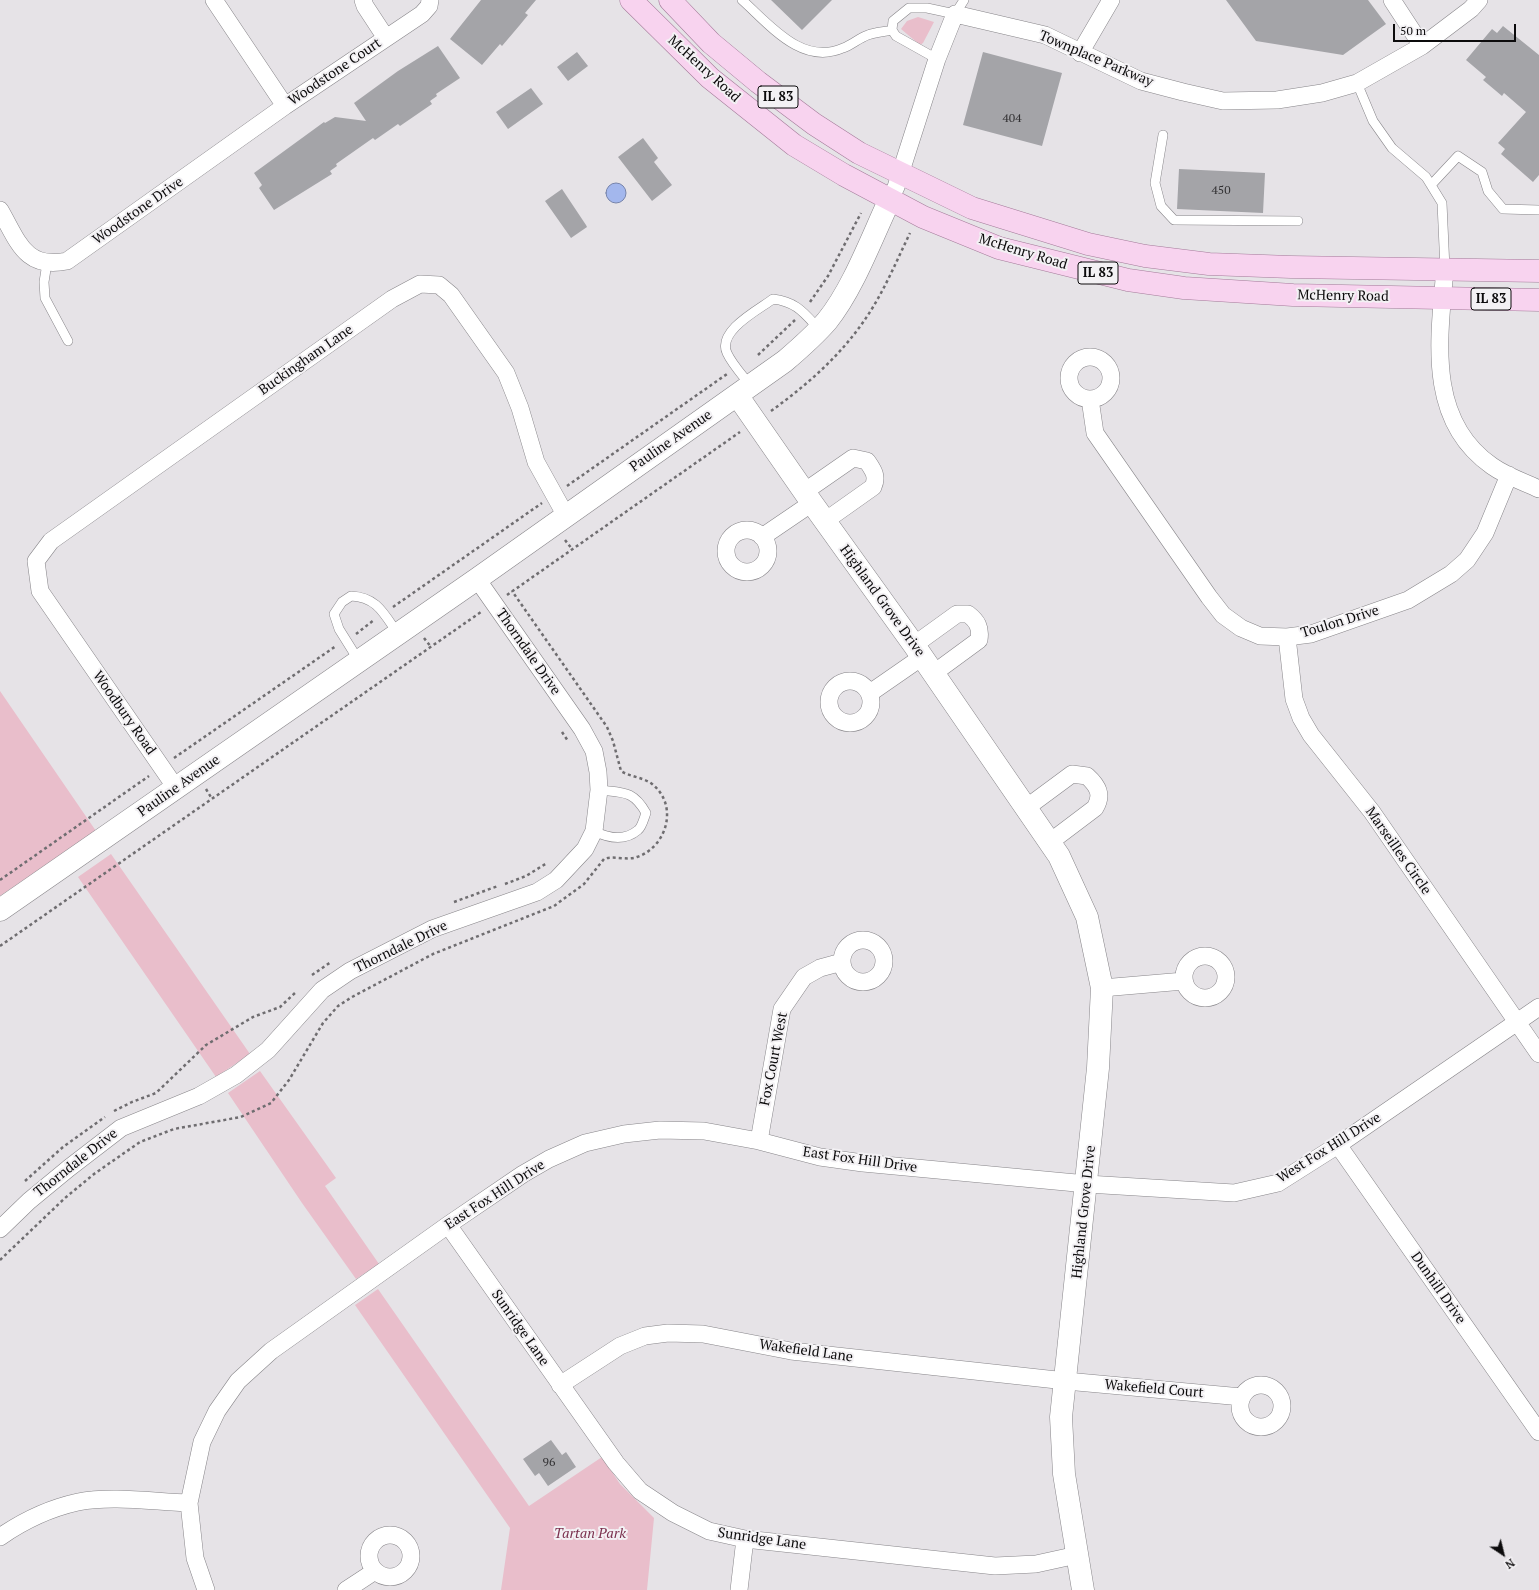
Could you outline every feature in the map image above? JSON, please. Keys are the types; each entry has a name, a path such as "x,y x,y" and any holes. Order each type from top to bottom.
{"main road":[{"name":"McHenry Road","path":"631,0 710,78 794,145 844,175 923,217 999,248 1128,280 1184,288 1293,295 1539,300"},
{"name":"McHenry Road","path":"670,0 711,43 758,82 814,124 859,153 972,208 1088,244 1145,256 1209,264 1539,271"}],"street":[{"path":"214,0 285,106"},
{"name":"Woodstone Court","path":"363,0 364,6 386,38"},
{"name":"Woodstone Court","path":"285,106 422,14 429,6 430,0"},
{"path":"1080,53 1111,0"},
{"path":"1392,0 1422,46"},
{"name":"Townplace Parkway","path":"959,7 1045,35 1141,81 1223,101 1277,100 1322,93 1357,83 1422,46 1471,10 1479,0"},
{"path":"890,199 901,174 936,59 959,7"},
{"name":"Woodstone Drive","path":"0,210 27,255 46,263 53,264 67,261 285,106"},
{"name":"Pauline Avenue","path":"0,910 477,579 785,361 808,341 827,321 850,284 890,199"},
{"path":"1445,269 1439,347 1441,378 1446,401 1459,430 1476,453 1493,467 1539,489"},
{"name":"Buckingham Lane","path":"72,637 40,591 36,561 51,541 392,299 420,284 439,285 451,295 506,373 520,408 536,462 566,516"},
{"name":"Highland Grove Drive","path":"744,390 755,421 808,498 924,658 1050,842 1059,856 1087,917 1102,988 1098,1068 1087,1184 1061,1417 1064,1467 1083,1590"},
{"name":"Toulon Drive","path":"1090,399 1095,433 1209,597 1223,615 1241,628 1260,636 1287,637 1311,634 1408,600 1451,574 1467,560 1485,533 1509,475"},
{"path":"762,537 853,458 867,461 875,473 876,480 873,487 825,521"},
{"name":"Thorndale Drive","path":"0,1229 58,1177 121,1128 199,1096 236,1075 268,1050 322,990 350,971 432,929 537,892 556,880 585,849 594,831 599,790 598,772 594,751 582,729 477,579"},
{"name":"Woodbury Road","path":"72,637 176,788"},
{"name":"Marseilles Circle","path":"1287,637 1294,699 1301,718 1311,735 1372,812 1539,1054"},
{"path":"870,693 924,658"},
{"path":"1026,808 1072,774 1087,776 1100,791 1100,800 1095,808 1050,842"},
{"name":"Fox Court West","path":"759,1141 782,1009 804,977 820,968 842,962"},
{"path":"1102,988 1184,981"},
{"name":"West Fox Hill Drive","path":"1087,1184 1234,1193 1278,1182 1338,1145 1539,1007"},
{"name":"East Fox Hill Drive","path":"206,1590 195,1558 189,1503 202,1442 217,1411 238,1381 271,1351 448,1225 523,1174 549,1159 585,1143 624,1134 660,1130 704,1131 759,1141 820,1157 863,1163 1087,1184"},
{"name":"Dunhill Drive","path":"1338,1145 1539,1432"},
{"name":"Sunridge Lane","path":"448,1225 616,1463 640,1491 673,1513 709,1531 745,1539 995,1566 1036,1564 1078,1555"},
{"name":"Wakefield Lane","path":"560,1385 620,1346 646,1336 668,1333 703,1334 791,1351 1066,1381"},
{"name":"Wakefield Court","path":"1066,1381 1242,1397"},
{"path":"0,1537 42,1514 78,1502 103,1500 189,1503"},
{"path":"739,1590 745,1539"},
{"path":"346,1590 375,1571"}],"lane":[{"path":"742,0 786,39 799,48 818,54 842,49 868,35 892,30"},
{"path":"936,59 896,36 892,30 893,21 910,8 959,7"},
{"path":"1357,83 1373,121 1392,148 1426,177 1442,203 1445,269"},
{"path":"1163,135 1155,183 1161,206 1174,220 1298,221"},
{"path":"1431,184 1458,156 1482,172 1488,191 1504,209 1539,210"},
{"path":"46,263 45,298 68,341"},
{"path":"744,390 737,367 726,353 726,342 730,331 773,299 787,301 802,312 819,329"},
{"path":"359,661 346,640 334,614 342,602 351,596 362,596 377,604 398,634"},
{"path":"594,831 606,837 623,838 639,829 646,813 639,801 629,794 599,790"}],"path":[{"path":"0,880 737,367 748,363 779,336 802,312 828,276 864,208"},
{"path":"0,946 480,614 811,380 851,338 874,306 910,233"},
{"path":"480,614 484,620"},
{"path":"558,727 570,744"},
{"path":"502,885 526,876 549,862"},
{"path":"217,1038 247,1020"}],"green space":[{"path":"918,17 934,22 923,43 920,45 901,29 907,21"},
{"path":"0,691 96,831 0,896"},
{"path":"111,854 250,1054 216,1077 78,877"},
{"path":"260,1071 336,1178 325,1186 379,1264 356,1279 302,1203 228,1093"},
{"name":"Tartan Park","path":"378,1289 529,1506 602,1457 620,1484 654,1518 647,1590 501,1590 510,1528 355,1305"}],"water":[{"path":"616,183 623,186 626,193 623,200 616,203 609,200 606,193 609,186"}],"building":[{"path":"481,0 536,0 525,13 528,15 519,26 502,46 500,44 482,65 450,39"},
{"path":"771,0 832,0 802,30"},
{"path":"1226,0 1368,0 1386,24 1343,55 1256,41"},
{"path":"1503,26 1539,55 1539,175 1533,182 1501,154 1505,149 1498,143 1526,112 1504,93 1502,96 1483,80 1486,77 1466,60 1492,29 1497,33"},
{"path":"438,46 460,78 436,94 437,96 430,101 432,104 400,126 398,124 375,140 373,138 336,164 337,166 330,171 332,174 274,210 259,188 262,185 254,173 324,122 325,123 335,117 366,121 354,103 398,71"},
{"path":"577,52 588,66 568,81 557,67"},
{"path":"983,52 1062,73 1042,146 963,125"},
{"path":"531,88 543,104 508,129 496,112"},
{"path":"643,138 658,158 654,162 672,185 652,201 618,157"},
{"path":"1179,169 1265,173 1263,213 1177,209"},
{"path":"562,189 587,227 571,238 545,201"},
{"path":"551,1440 562,1455 566,1452 576,1467 548,1486 539,1473 535,1476 523,1459"}]}
